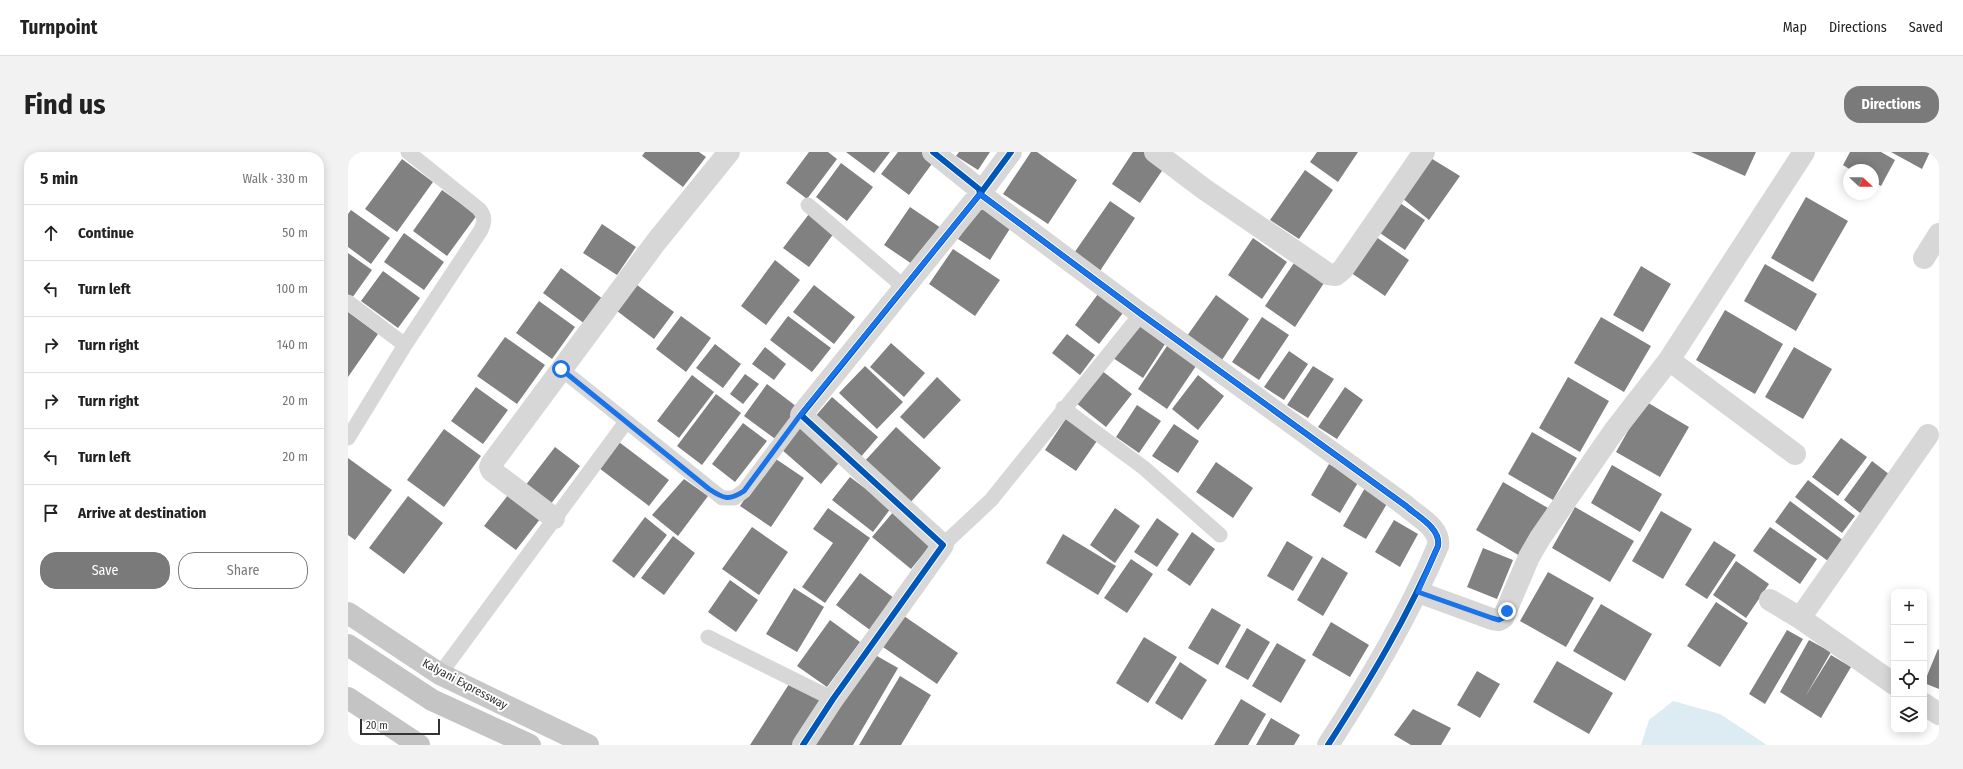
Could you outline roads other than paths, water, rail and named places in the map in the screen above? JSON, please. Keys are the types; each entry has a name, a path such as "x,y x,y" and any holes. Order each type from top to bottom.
{"highway":[{"name":"Kalyani Expressway","path":"348,613 440,674 588,745"},
{"path":"348,645 432,700 530,745"},
{"path":"348,698 420,745"}],"street":[{"path":"554,518 492,471 490,467 656,242 729,152"},
{"path":"933,152 979,189 980,194 1141,314 1406,506 1436,531 1440,538 1438,546 1418,592 1375,672 1328,745"},
{"path":"803,745 833,699 943,545 801,414 980,194 1011,152"},
{"path":"1155,152 1204,190 1308,261 1328,274 1336,275 1343,269 1424,152"},
{"path":"1418,592 1492,618 1499,620 1503,618 1529,557 1540,538 1614,431 1669,360 1804,152"},
{"path":"1924,258 1939,234"},
{"path":"1669,360 1795,454"},
{"path":"1800,618 1928,435"},
{"path":"1770,600 1800,618 1891,682"},
{"path":"1927,706 1939,714"}],"lane":[{"path":"348,438 405,345 481,230 484,223 484,215 479,209 408,152"},
{"path":"808,205 904,287"},
{"path":"348,302 405,345"},
{"path":"943,545 991,500 1063,408 1141,314"},
{"path":"561,369 722,498 734,498 744,491 801,414"},
{"path":"1063,408 1144,468 1220,535"},
{"path":"440,674 626,422"},
{"path":"708,637 833,699"}]}
